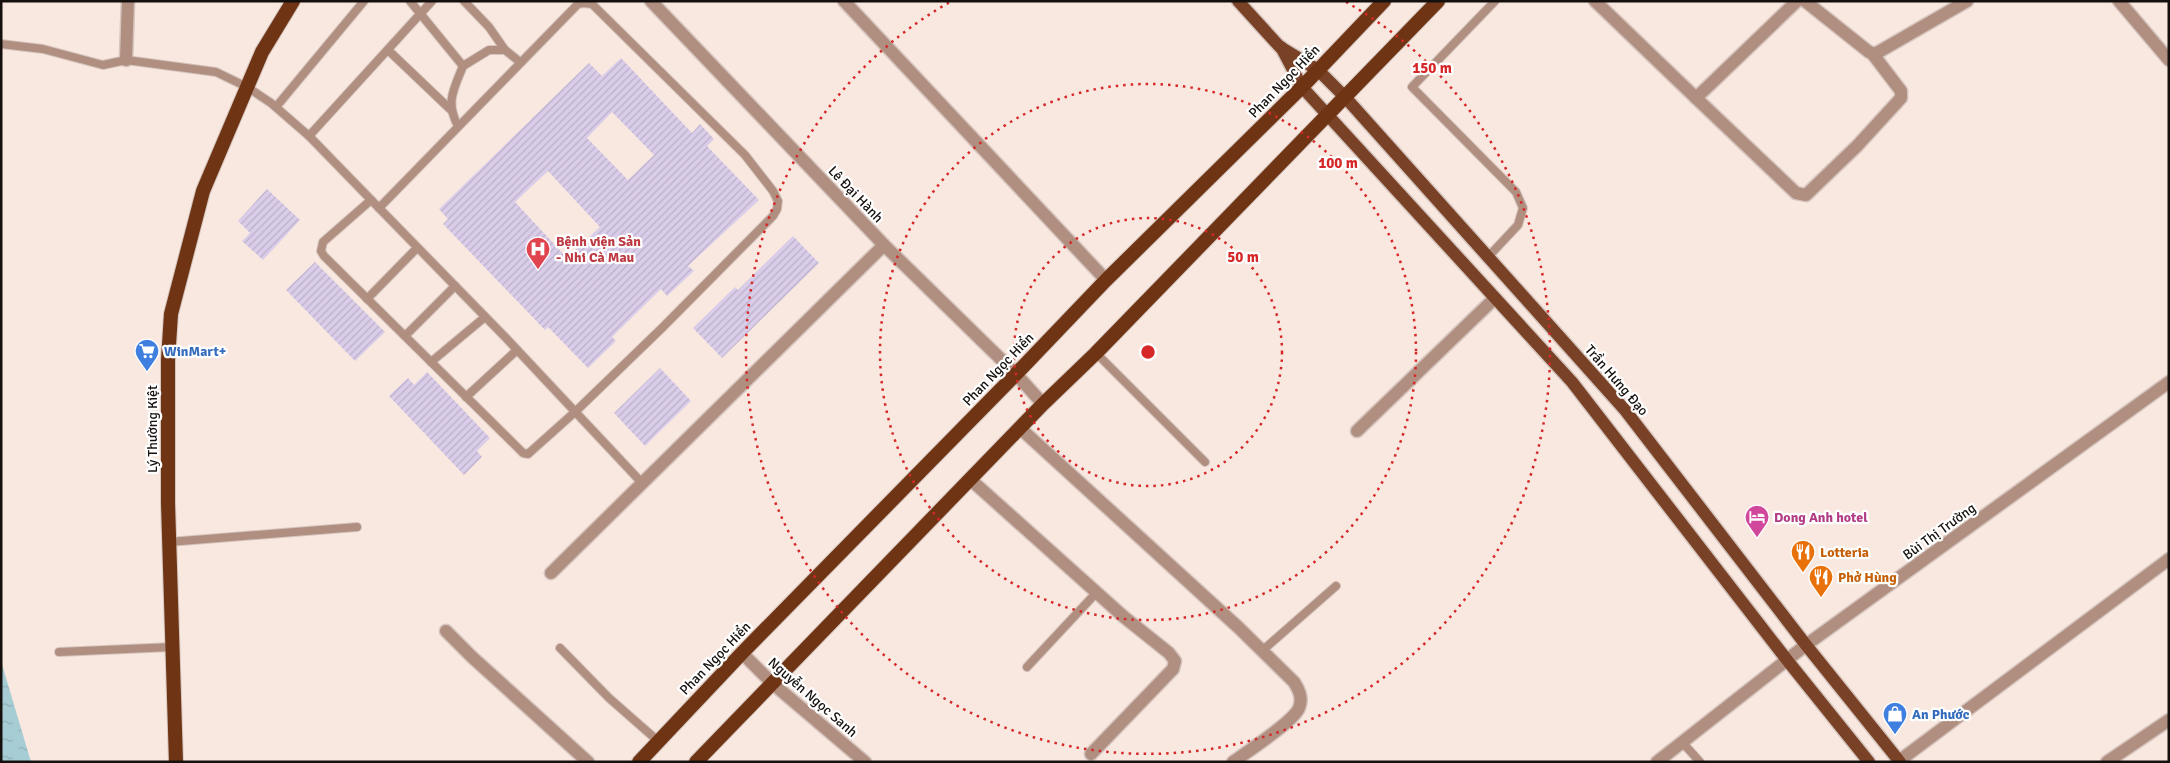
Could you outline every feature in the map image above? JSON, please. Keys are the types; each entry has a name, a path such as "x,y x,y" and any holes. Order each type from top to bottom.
{"highway":[{"name":"Lý Thường Kiệt","path":"176,762 169,542 168,360 171,314 203,191 262,52 293,1"},
{"name":"Phan Ngọc Hiển","path":"639,762 742,653 1106,280 1302,87 1384,1"},
{"path":"696,762 1021,429 1043,404 1096,354 1438,1"}],"main road":[{"name":"Trần Hưng Đạo","path":"1238,1 1280,46 1318,70 1345,97 1625,410 1806,646 1900,761"},
{"name":"Trần Hưng Đạo","path":"1280,46 1302,87 1572,382 1787,660 1869,762"},
{"path":"1555,363 1570,348"}],"street":[{"path":"126,60 128,1"},
{"name":"Lê Đại Hành","path":"651,1 884,245 1016,374 1043,404"},
{"path":"844,1 1106,280"},
{"path":"1595,1 1796,193 1806,195 1857,146 1901,98 1901,91 1872,53 1805,1"},
{"path":"1696,98 1798,1"},
{"path":"1872,53 1879,53 1967,1"},
{"path":"2118,1 2169,60"},
{"path":"551,573 884,245"},
{"path":"1357,431 1495,298"},
{"name":"Bùi Thị Trường","path":"1657,762 1787,660 2169,382"},
{"path":"1021,429 1263,650 1294,682 1299,690 1300,706 1297,712 1233,762"},
{"path":"971,480 1169,653 1175,661 1173,669 1091,754"},
{"path":"1900,761 2169,559"},
{"path":"446,631 588,762"},
{"name":"Nguyễn Ngọc Sanh","path":"742,653 772,683 865,762"},
{"path":"2108,761 2169,720"}],"lane":[{"path":"276,107 364,1"},
{"path":"410,1 463,66"},
{"path":"309,136 432,1"},
{"path":"464,1 489,27 505,50 520,62"},
{"path":"1488,257 1518,225 1523,208 1516,192 1412,87 1495,1"},
{"path":"371,200 323,242 321,247 324,256 523,453 528,454 575,412 662,328 773,216 777,209 778,201 774,191 745,155 592,4 583,3 578,4 520,62 379,208"},
{"path":"1,44 43,48 103,65 126,60 216,72 247,87 276,107 309,136 517,350 643,484"},
{"path":"388,50 451,110 458,126"},
{"path":"451,110 453,89 463,66 489,50 505,50"},
{"path":"368,299 417,248"},
{"path":"405,336 455,286"},
{"path":"431,362 485,317"},
{"path":"466,397 517,350"},
{"path":"1096,354 1205,462"},
{"path":"169,542 357,528"},
{"path":"1263,650 1336,586"},
{"path":"1027,667 1097,592"},
{"path":"59,652 172,647"},
{"path":"560,648 609,698 658,741"},
{"path":"1682,742 1700,762"}],"water":[{"path":"1,661 31,762 1,762"}],"building":[{"path":"621,58 692,133 700,124 714,139 707,146 759,200 688,266 694,271 667,296 661,289 612,337 616,341 588,368 548,327 545,330 443,224 448,219 439,209 589,63 602,76","holes":["612,112 654,155 628,180 587,138","548,171 600,227 567,258 515,202"]},
{"path":"267,189 300,220 263,260 242,241 250,233 238,221"},
{"path":"793,236 819,263 722,358 693,328 735,287 738,290"},
{"path":"315,262 385,332 355,361 286,290"},
{"path":"660,368 691,401 645,446 614,413"},
{"path":"427,372 490,438 477,451 482,457 464,475 389,396 408,378 414,385"}],"place":[{"name":"Bệnh viện Sản - Nhi Cà Mau","path":"538,270"},
{"name":"WinMart+","path":"147,372"},
{"name":"Dong Anh hotel","path":"1757,538"},
{"name":"Lotteria","path":"1803,573"},
{"name":"Phở Hùng","path":"1821,598"},
{"name":"An Phước","path":"1895,735"}]}
